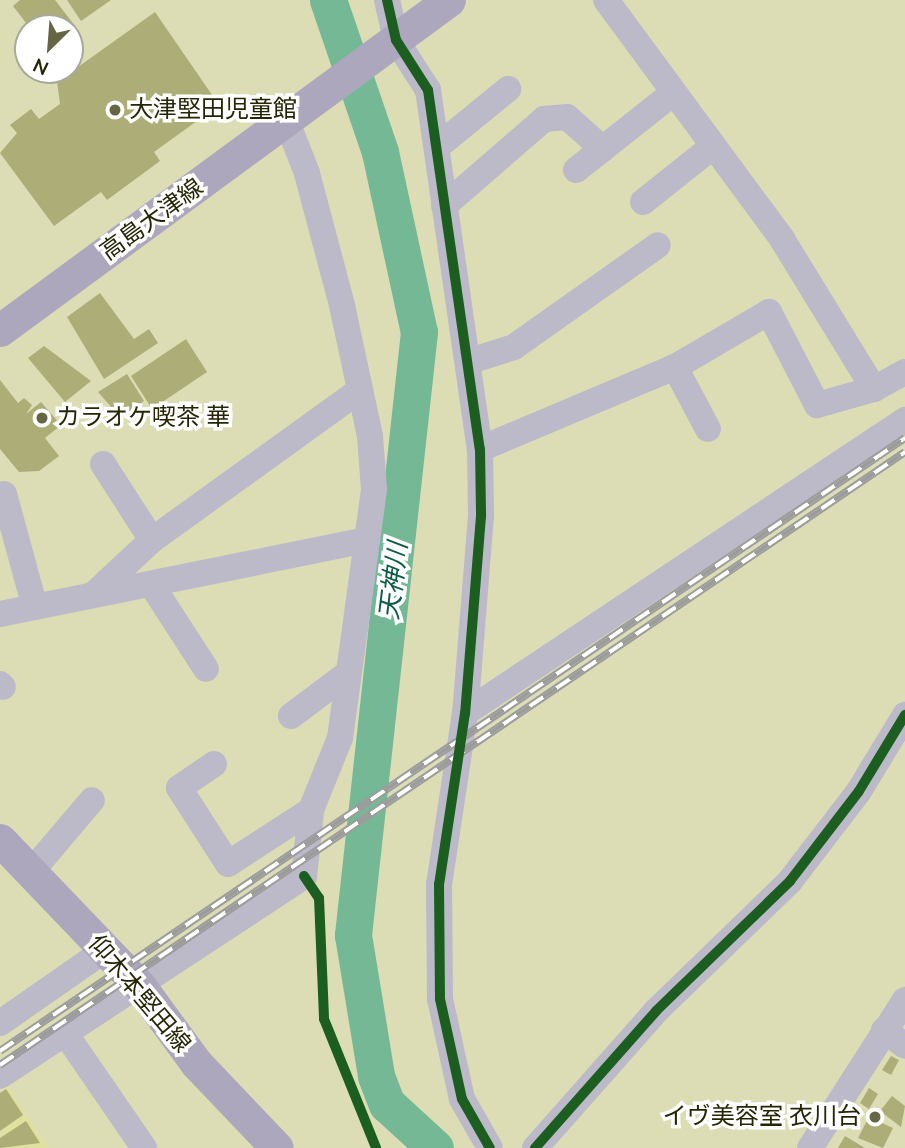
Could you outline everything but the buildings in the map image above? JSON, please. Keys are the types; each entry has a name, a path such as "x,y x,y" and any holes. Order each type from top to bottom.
{"main road":[{"path":"295,116 449,0"},
{"name":"高島大津線","path":"0,330 295,116"},
{"name":"仰木本堅田線","path":"0,839 139,985 196,1063 277,1148"}],"street":[{"path":"387,0 387,46 428,90 470,362 480,449 481,516 464,713 439,884 440,999 462,1099 490,1148"},
{"path":"606,0 672,94 782,239 874,389"},
{"path":"437,146 508,89"},
{"path":"576,170 672,94"},
{"path":"0,1076 304,876 311,810 340,738 363,541 374,489 360,390 295,116"},
{"path":"444,206 544,119 567,117 603,149"},
{"path":"643,202 712,147"},
{"path":"470,362 514,347 658,245"},
{"path":"480,449 674,367 769,312 817,405 874,389 905,372"},
{"path":"674,367 708,429"},
{"path":"92,596 152,540 360,390"},
{"path":"464,713 905,420"},
{"path":"103,464 152,540"},
{"path":"4,494 35,607"},
{"path":"0,614 363,541"},
{"path":"151,584 206,669"},
{"path":"291,716 347,674"},
{"path":"535,1148 656,1011 790,881 859,791 905,715"},
{"path":"215,764 179,788 229,864 311,810"},
{"path":"31,872 92,800"},
{"path":"0,1023 105,950"},
{"path":"810,1148 895,1038 905,1000"},
{"path":"65,1032 144,1148"}],"shaded area":[{"path":"5,1083 48,1148 0,1148"}],"waterway":[{"name":"天神川","path":"328,0 380,152 419,332 353,935 376,1076 387,1104 435,1148"}],"railway":[{"path":"0,1051 905,438"},
{"path":"0,1065 905,452"}],"cycle path":[{"path":"387,0 396,40 428,90 480,449 481,516 465,713 439,884 440,999 462,1099 490,1148"},
{"path":"535,1148 656,1011 790,881 859,791 905,715"},
{"path":"304,876 319,898 324,1019 376,1148"}],"place":[{"name":"大津堅田児童館","path":"115,110"},
{"name":"カラオケ喫茶 華","path":"42,418"},
{"name":"イヴ美容室 衣川台","path":"875,1117"}]}
